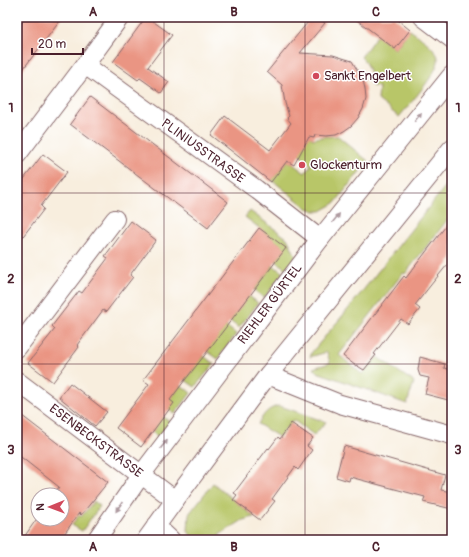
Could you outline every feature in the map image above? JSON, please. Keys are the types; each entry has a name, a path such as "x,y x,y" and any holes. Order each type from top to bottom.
{"street":[{"path":"20,142 85,65 120,17"},
{"path":"423,17 452,38"},
{"name":"PLINIUSSTRASSE","path":"85,65 256,189 320,239"},
{"name":"RIEHLER GÜRTEL","path":"96,540 141,475 320,239 452,75"},
{"path":"171,540 151,533 268,375 452,148"},
{"path":"17,348 115,219"},
{"path":"268,375 340,404 452,435"},
{"name":"ESENBECKSTRASSE","path":"17,381 174,500"}],"green space":[{"path":"410,30 427,42 434,50 437,54 438,64 416,97 399,117 378,100 379,87 372,86 369,70 361,57 377,35 395,49"},
{"path":"306,134 313,139 338,136 368,161 335,203 321,211 315,211 307,208 272,180 287,161 305,173 311,165 294,150"},
{"path":"452,178 452,214 405,274 403,273 339,355 362,374 377,357 414,382 407,404 317,372 313,368 330,363 327,352 310,357 312,352 349,308"},
{"path":"250,211 287,238 296,256 287,270 276,261 285,248 245,217"},
{"path":"273,265 283,273 264,298 254,290"},
{"path":"249,296 258,303 239,328 230,321"},
{"path":"226,326 236,334 218,359 207,351"},
{"path":"204,356 214,364 195,387 185,380"},
{"path":"181,385 191,393 175,414 169,410 170,400"},
{"path":"278,406 326,422 314,435 293,420 279,437 258,424 266,412"},
{"path":"163,417 170,422 158,437 152,432"},
{"path":"213,483 254,517 243,520 219,535 222,540 194,540 188,531 189,514"},
{"path":"94,501 100,506 82,531 72,525 79,515 81,517"}],"building":[{"path":"26,17 63,17 17,77 17,29"},
{"path":"146,17 172,35 148,67 169,82 161,93 140,78 138,80 113,62"},
{"name":"Sankt Engelbert","path":"312,17 317,17 325,23 300,53 333,55 352,61 363,80 366,99 358,118 351,126 336,135 315,135 314,138 309,137 294,165 287,161 271,182 211,135 225,116 270,150 291,123 287,118 289,116 282,85 267,72"},
{"path":"353,17 394,17 410,30 395,49"},
{"path":"90,97 228,202 208,228 70,124"},
{"path":"43,154 67,172 41,206 44,209 17,244 17,188"},
{"path":"452,218 452,259 415,305 420,309 408,324 401,319 374,354 376,355 364,370 356,366 343,356 404,276 406,278"},
{"path":"131,221 156,240 130,275 133,277 106,312 103,310 77,345 79,347 53,382 28,363 55,329 52,326 79,291 82,293 108,258 105,256"},
{"path":"259,228 286,248 170,400 174,403 141,447 116,428 149,384 143,380"},
{"path":"420,357 445,364 444,368 452,370 452,401 425,394 429,378 420,376 418,370"},
{"path":"70,383 107,412 95,426 59,397"},
{"path":"17,412 108,482 81,515 79,513 70,526 70,487 59,487 17,454"},
{"path":"291,423 313,438 307,446 312,450 298,470 295,467 272,499 275,501 260,520 233,500 237,495 234,493 268,448 269,449 278,437 280,439"},
{"path":"344,446 445,475 441,490 452,492 452,509 423,502 425,497 350,477 349,481 336,477"},
{"path":"31,527 69,527 60,540 22,540"}],"place":[{"name":"Sankt Engelbert","path":"316,76"},
{"name":"Glockenturm","path":"302,165"}]}
